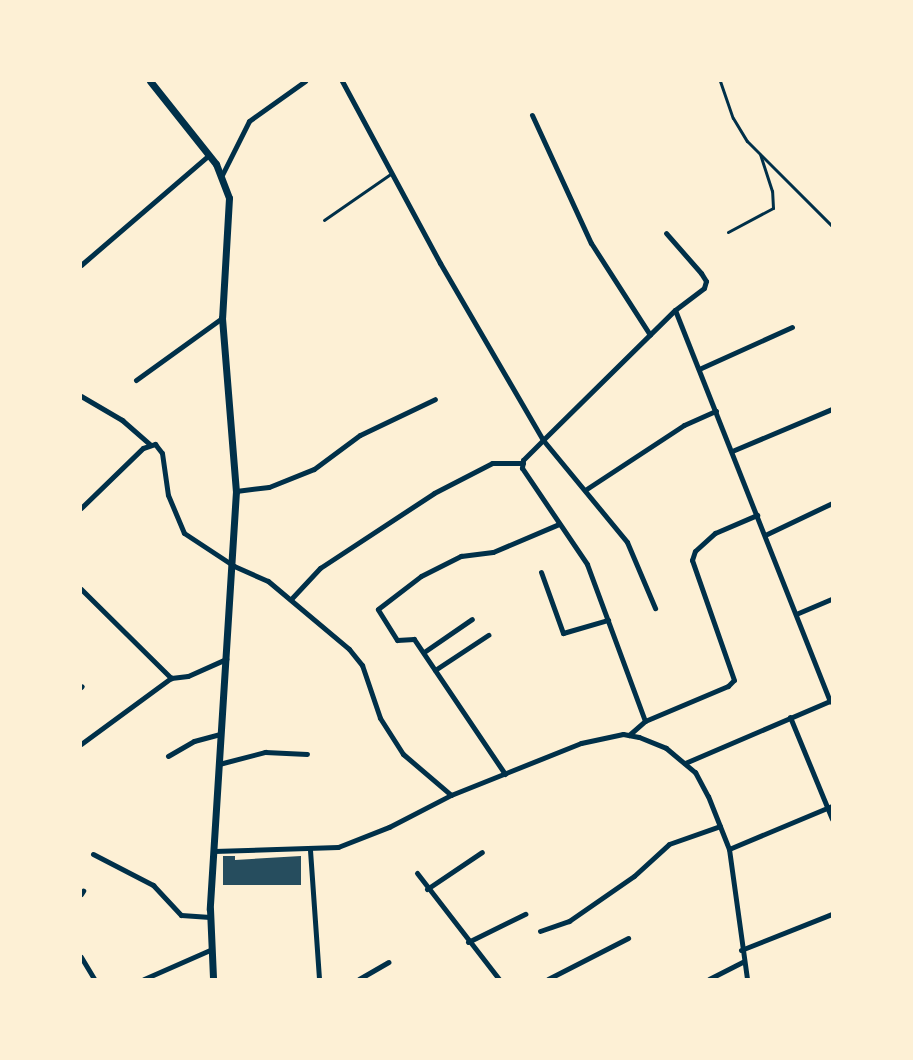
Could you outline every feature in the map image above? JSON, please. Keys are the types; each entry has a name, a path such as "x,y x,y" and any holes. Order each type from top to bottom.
{"street":[{"path":"150,81 209,155 222,175 229,198 222,318 236,491 234,566 220,734 210,917 213,979"},
{"path":"222,175 249,121 305,81"},
{"path":"342,81 543,440 627,542 656,608"},
{"path":"532,115 591,243 650,334"},
{"path":"81,265 209,155"},
{"path":"292,598 320,568 434,493 492,463 523,463 543,440 650,334 675,310 704,288 706,281 666,233"},
{"path":"675,310 831,700 685,763"},
{"path":"136,380 222,318"},
{"path":"699,369 792,327"},
{"path":"81,396 122,420 150,444 155,444 162,453 168,495 184,533 234,566 268,581 292,598 357,657 380,718 403,754 451,795"},
{"path":"236,491 269,487 314,469 360,435 435,399"},
{"path":"732,451 832,409"},
{"path":"585,490 684,425 716,411"},
{"path":"81,508 150,444"},
{"path":"523,463 525,477 587,564 645,721"},
{"path":"765,535 832,503"},
{"path":"628,735 645,721 728,686 734,680 692,560 695,551 715,533 757,515"},
{"path":"505,774 424,652 414,639 397,640 379,615 380,605 421,576 461,556 493,552 559,524"},
{"path":"541,572 563,633 569,634 608,620"},
{"path":"81,589 171,678"},
{"path":"796,614 832,599"},
{"path":"424,652 472,619"},
{"path":"435,670 488,635"},
{"path":"81,744 171,678 188,676 226,659"},
{"path":"790,717 830,807 832,819"},
{"path":"168,756 194,741 220,734"},
{"path":"214,851 310,850 354,842 451,795 581,743 628,735 666,748 695,772 729,849 741,950 747,979"},
{"path":"219,764 265,752 307,754"},
{"path":"729,849 830,807"},
{"path":"540,931 569,921 634,876 669,844 720,826"},
{"path":"310,850 319,979"},
{"path":"427,889 482,852"},
{"path":"93,854 153,885 181,915 210,917"},
{"path":"417,873 427,889 499,979"},
{"path":"468,942 525,914"},
{"path":"741,950 832,914"},
{"path":"548,979 628,938"},
{"path":"144,979 210,950"},
{"path":"81,957 94,979"},
{"path":"358,979 389,962"},
{"path":"709,979 743,962"}],"lane":[{"path":"720,81 739,131 832,226"},
{"path":"728,232 773,208 772,191 759,154"},
{"path":"324,220 392,173"}],"building":[{"path":"223,856 235,856 235,860 301,856 301,885 223,885"}]}
